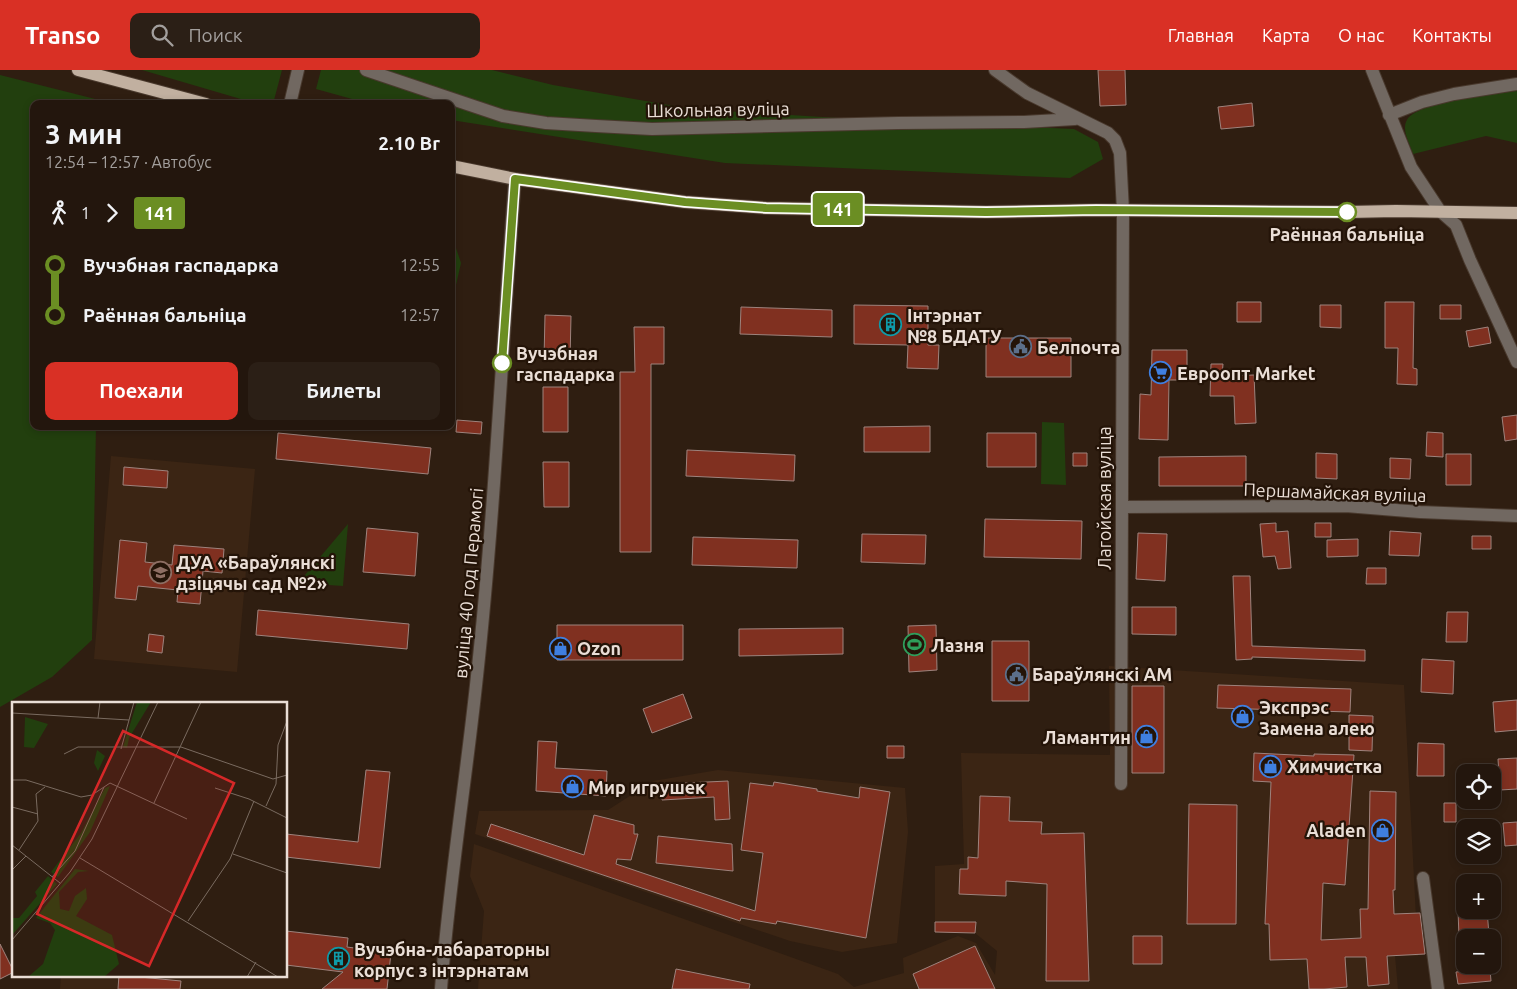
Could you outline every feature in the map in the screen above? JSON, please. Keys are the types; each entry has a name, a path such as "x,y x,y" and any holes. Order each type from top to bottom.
{"main road":[{"path":"78,70 191,100"},
{"path":"455,167 515,179 685,202 766,208 986,212 1096,210 1517,213"}],"street":[{"path":"291,100 298,70"},
{"name":"Школьная вуліца","path":"366,70 503,116 596,126 652,129 1024,122 1079,119"},
{"name":"Школьная вуліца","path":"995,70 1027,93 1108,133 1115,140 1118,145 1123,211"},
{"path":"1372,70 1411,167 1440,211 1456,225 1517,362"},
{"path":"1389,114 1422,102 1454,94 1517,84"},
{"name":"вуліца 40 год Перамогі","path":"441,989 448,899 477,676 492,520 515,179"},
{"name":"Лагойская вуліца","path":"1121,784 1123,211"},
{"name":"Першамайская вуліца","path":"1122,507 1346,506 1420,512 1517,516"},
{"path":"1423,878 1438,989"}],"shaded area":[{"path":"111,456 255,469 237,672 94,659"},
{"path":"1109,666 1404,685 1418,956 1395,956 1398,989 478,989 484,911 470,876 474,844 838,974 854,987 904,973 903,958 958,936 976,943 995,975 997,951 975,933 935,932 935,866 964,864 961,753 1110,755"},
{"path":"718,770 905,788 908,832 897,943 842,952 790,941 475,834 479,811 608,810 653,781"},
{"path":"288,931 348,938 347,947 391,953 387,989 60,989 61,976 288,976"}],"green space":[{"path":"142,70 282,70 274,100 244,100"},
{"path":"321,70 492,70 553,85 692,109 871,120 1074,129 1098,142 1103,159 1070,178 725,163 455,121 455,100 356,100 316,89"},
{"path":"0,75 99,100 30,100 30,430 96,430 92,640 52,677 0,707"},
{"path":"1517,91 1517,143 1486,136 1413,154 1405,124 1413,114 1425,108 1458,100"},
{"path":"455,245 461,263 456,285 455,283"},
{"path":"1042,422 1064,423 1066,485 1041,484"},
{"path":"348,524 343,586 299,583 299,582"}],"building":[{"path":"1098,70 1125,70 1126,105 1100,106"},
{"path":"1252,103 1254,126 1221,129 1218,107"},
{"path":"1237,302 1261,302 1261,322 1237,322"},
{"path":"1385,302 1414,302 1413,368 1417,369 1417,385 1397,384 1398,348 1385,348"},
{"name":"Інтэрнат №8 БДАТУ","path":"854,305 928,306 928,345 939,345 938,369 907,368 908,345 854,344"},
{"path":"1320,305 1341,305 1341,328 1320,327"},
{"path":"1440,305 1461,305 1461,319 1440,319"},
{"path":"741,307 832,310 832,337 740,334"},
{"path":"545,315 571,316 570,360 544,359"},
{"path":"634,327 664,327 664,364 651,364 651,552 620,552 620,372 635,372"},
{"path":"1488,327 1491,343 1469,347 1466,331"},
{"path":"986,338 1071,338 1071,377 986,377"},
{"path":"1152,350 1187,350 1187,380 1169,380 1168,440 1139,439 1140,394 1151,395"},
{"path":"1211,364 1223,364 1222,376 1254,375 1256,423 1235,424 1234,396 1210,396"},
{"path":"543,387 568,387 568,432 543,432"},
{"path":"1517,415 1517,439 1505,441 1502,417"},
{"path":"457,420 482,422 481,434 456,432"},
{"path":"930,426 930,452 864,452 864,427"},
{"path":"1427,432 1443,433 1443,457 1426,456"},
{"path":"278,433 431,448 428,474 276,459"},
{"path":"987,433 1036,433 1036,467 987,467"},
{"path":"687,450 795,455 794,481 686,476"},
{"path":"1073,453 1087,453 1087,466 1073,466"},
{"path":"1316,453 1337,454 1337,479 1316,478"},
{"path":"1446,454 1471,454 1471,485 1446,485"},
{"path":"1246,456 1246,486 1159,486 1159,457"},
{"path":"1390,458 1411,459 1410,479 1390,478"},
{"path":"543,462 569,462 569,507 544,507"},
{"path":"124,467 168,471 167,488 123,485"},
{"path":"985,519 1082,521 1081,559 984,557"},
{"path":"1276,523 1276,532 1288,531 1291,568 1278,569 1275,556 1263,557 1260,524"},
{"path":"1315,523 1331,523 1331,537 1315,537"},
{"path":"367,528 418,533 415,576 363,572"},
{"path":"1390,531 1421,533 1419,556 1389,555"},
{"path":"1138,533 1167,534 1165,581 1136,579"},
{"path":"862,534 926,535 925,564 861,562"},
{"path":"1472,536 1491,536 1491,549 1472,549"},
{"path":"693,537 798,540 797,568 692,565"},
{"path":"1358,539 1358,556 1327,557 1327,540"},
{"name":"ДУА «Бараўлянскі дзіцячы сад №2»","path":"120,540 147,543 145,562 172,565 174,545 224,549 222,573 203,571 200,604 177,602 178,590 138,586 136,600 115,598"},
{"path":"1367,568 1386,568 1386,584 1366,584"},
{"path":"1233,576 1250,576 1252,646 1365,650 1365,661 1252,657 1252,659 1236,660"},
{"path":"1132,607 1176,607 1176,635 1132,634"},
{"path":"258,610 409,624 407,649 256,635"},
{"path":"1447,612 1468,612 1467,642 1446,642"},
{"path":"557,625 683,625 683,660 557,660"},
{"path":"936,625 937,670 909,672 908,626"},
{"path":"843,628 843,654 739,656 739,629"},
{"path":"149,634 164,636 162,653 147,651"},
{"path":"992,641 1029,641 1029,701 992,701"},
{"path":"1422,659 1454,661 1453,694 1421,692"},
{"path":"1218,685 1351,689 1350,712 1217,708"},
{"path":"1132,686 1164,686 1164,773 1132,773"},
{"path":"683,694 692,718 652,733 643,709"},
{"path":"1517,700 1517,730 1495,732 1493,702"},
{"path":"1349,715 1373,716 1372,751 1349,750"},
{"path":"538,741 557,742 555,768 607,771 606,796 536,791"},
{"path":"1418,743 1444,744 1444,776 1417,776"},
{"path":"887,746 904,746 904,758 887,758"},
{"path":"1254,753 1314,756 1314,754 1354,755 1345,885 1323,883 1321,940 1361,938 1360,909 1368,909 1370,791 1396,792 1394,914 1420,913 1425,954 1387,956 1389,984 1368,986 1366,957 1345,957 1347,987 1324,989 1309,989 1307,959 1270,960 1269,924 1265,924 1271,782 1253,781"},
{"path":"1517,758 1517,789 1501,790 1501,764 1498,764 1498,759"},
{"path":"366,770 390,772 380,868 288,857 288,834 358,842"},
{"path":"728,781 730,819 715,820 714,797 662,800 664,784"},
{"path":"774,782 859,798 860,787 890,792 866,938 777,921 776,924 741,918 740,921 487,836 491,824 584,855 594,815 634,825 634,834 638,834 631,860 617,859 616,864 755,911 763,853 741,850 750,783 773,786"},
{"path":"980,796 1010,797 1009,821 1042,822 1041,834 1084,833 1089,981 1046,981 1047,884 1006,881 1006,896 959,894 960,869 968,869 968,857 978,858"},
{"path":"1444,803 1456,803 1456,822 1444,822"},
{"path":"1189,804 1237,805 1236,924 1187,924"},
{"path":"1517,822 1517,845 1505,846 1503,823"},
{"path":"658,836 732,844 733,871 656,863"},
{"path":"1458,919 1488,919 1489,929 1459,929"},
{"path":"935,922 976,922 975,933 935,932"},
{"name":"Вучэбна-лабараторны корпус з інтэрнатам","path":"288,931 348,938 347,947 391,953 387,989 322,989 343,972 288,965"},
{"path":"1133,936 1162,936 1162,964 1133,964"},
{"path":"0,944 12,968 12,973 0,979"},
{"path":"975,946 995,989 919,989 913,974"},
{"path":"676,969 750,984 749,989 672,989"},
{"path":"1456,974 1490,974 1491,981 1458,984"},
{"path":"119,976 181,981 180,989 118,989"}],"bus line":[{"name":"141","path":"502,363 515,179 685,202 766,208 986,212 1096,210 1347,212"}],"place":[{"name":"Раённая бальніца","path":"1347,212"},
{"name":"Інтэрнат №8 БДАТУ","path":"891,325"},
{"name":"Белпочта","path":"1021,347"},
{"name":"Вучэбная гаспадарка","path":"502,363"},
{"name":"Евроопт Market","path":"1161,373"},
{"name":"ДУА «Бараўлянскі дзіцячы сад №2»","path":"160,572"},
{"name":"Лазня","path":"915,645"},
{"name":"Ozon","path":"561,648"},
{"name":"Бараўлянскі АМ","path":"1016,674"},
{"name":"Экспрэс Замена алею","path":"1243,717"},
{"name":"Ламантин","path":"1147,737"},
{"name":"Химчистка","path":"1271,766"},
{"name":"Мир игрушек","path":"572,787"},
{"name":"Aladen","path":"1382,830"},
{"name":"Вучэбна-лабараторны корпус з інтэрнатам","path":"338,959"}]}
